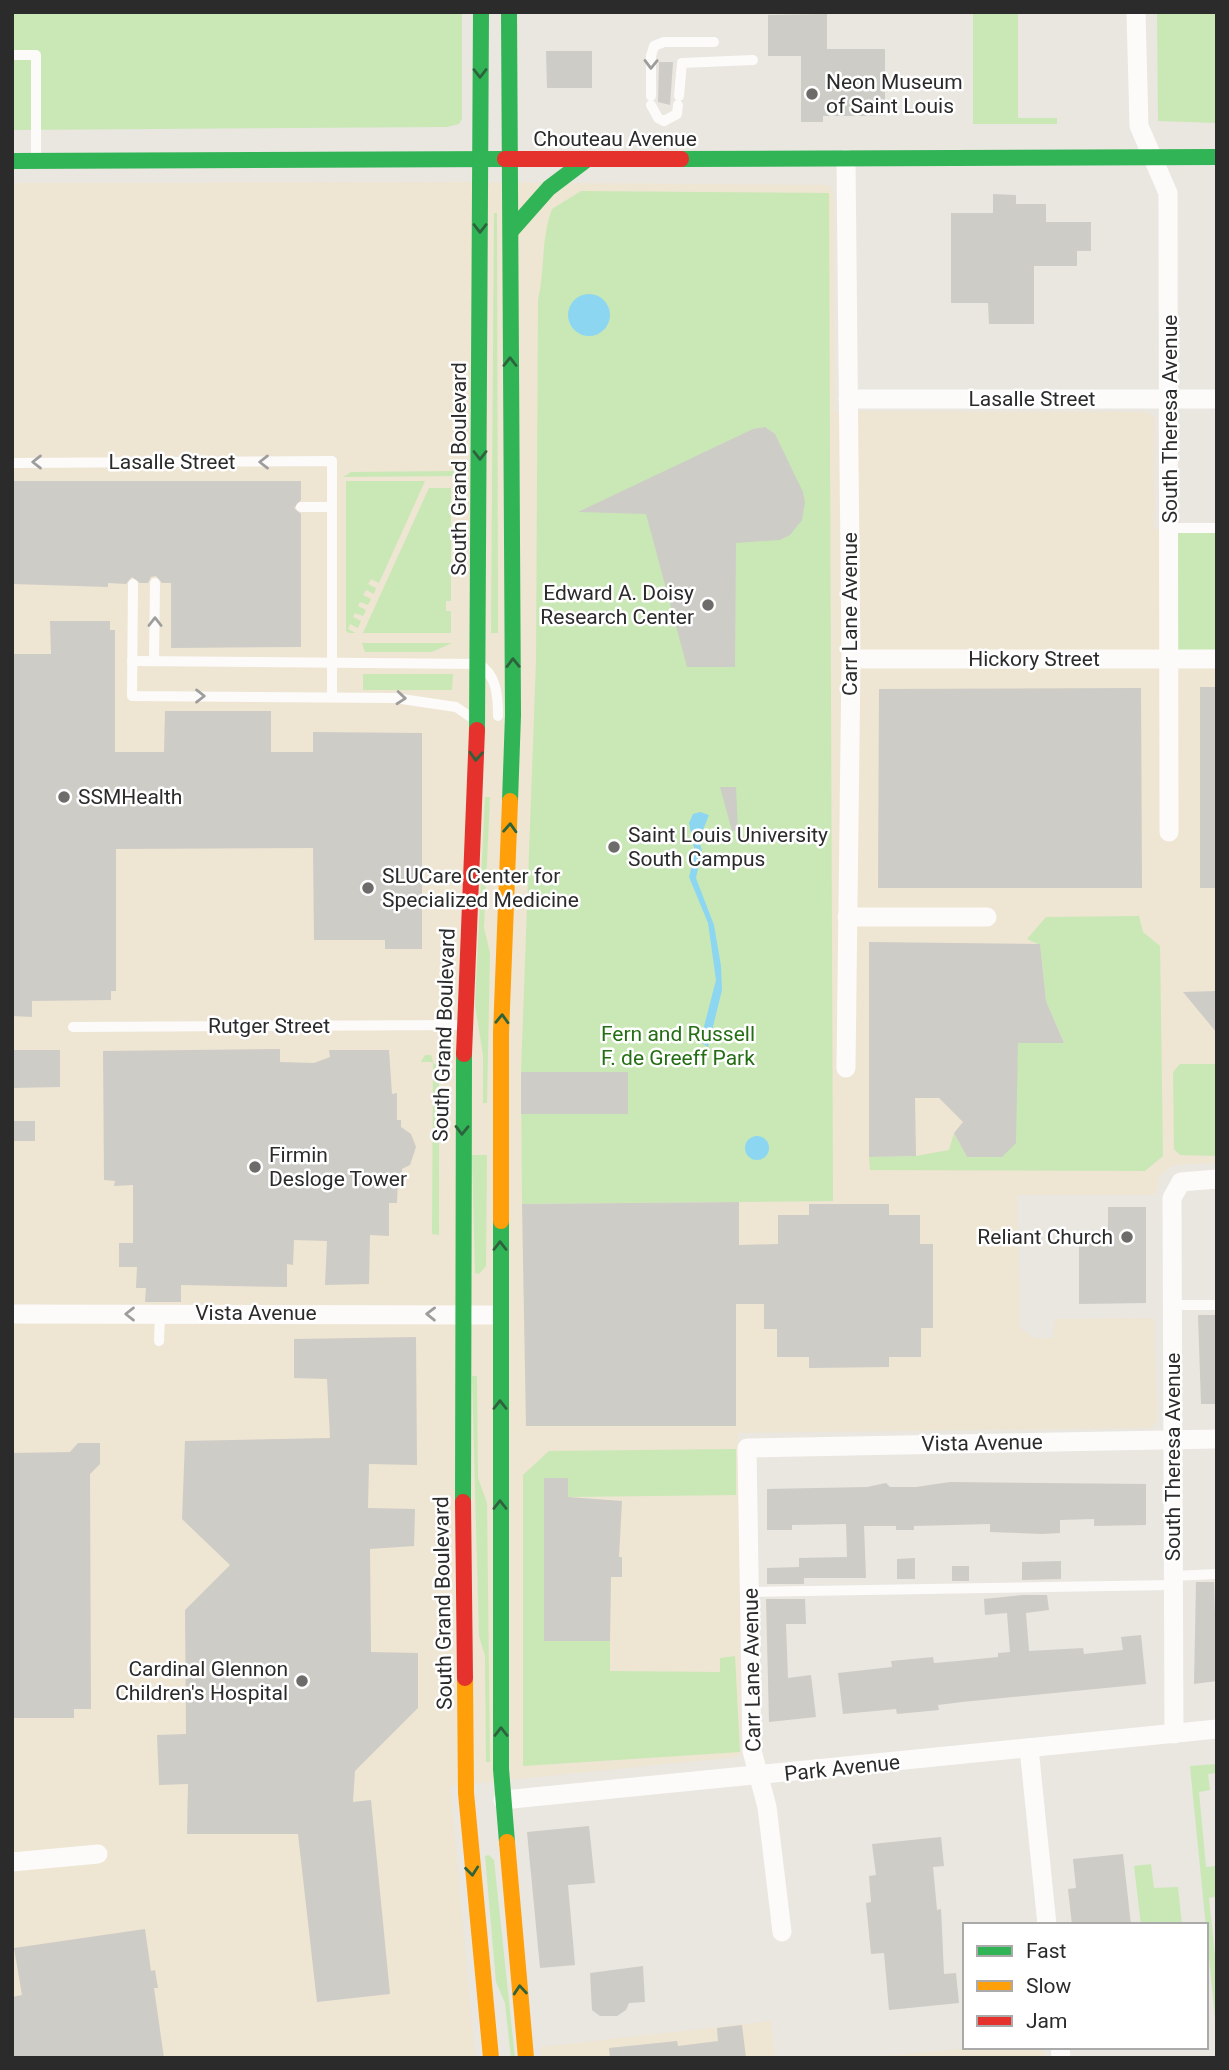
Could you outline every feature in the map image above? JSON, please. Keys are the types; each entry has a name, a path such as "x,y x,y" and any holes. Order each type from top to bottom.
{"main road":[{"name":"South Grand Boulevard","path":"481,12 478,664 464,1025 461,1314 485,1802 491,2058"},
{"name":"South Grand Boulevard","path":"509,12 512,780 505,920 488,1125 499,1315 485,1802 526,2058"},
{"name":"Chouteau Avenue","path":"12,160 1217,158"},
{"path":"511,231 550,188 586,160"},
{"path":"464,1025 474,1061 476,1112 488,1125"}],"street":[{"name":"South Theresa Avenue","path":"1136,12 1138,118 1141,132 1168,193 1171,528 1169,832"},
{"name":"Carr Lane Avenue","path":"846,159 851,659 846,1068"},
{"name":"Lasalle Street","path":"848,399 1217,399"},
{"name":"Hickory Street","path":"851,659 1217,659"},
{"path":"847,917 987,917"},
{"name":"South Theresa Avenue","path":"1174,1734 1172,1198 1179,1183 1217,1179"},
{"name":"Vista Avenue","path":"12,1314 499,1315"},
{"name":"Vista Avenue","path":"747,1448 1217,1439"},
{"name":"Carr Lane Avenue","path":"747,1448 752,1751 767,1807 782,1932"},
{"name":"Park Avenue","path":"485,1802 1217,1729"},
{"path":"1029,1748 1047,1923"},
{"path":"12,1861 99,1854"}],"lane":[{"path":"714,42 664,42 654,46 651,56 651,100 658,118 664,121 677,114 682,63 753,60"},
{"path":"12,55 36,55 36,160"},
{"name":"Lasalle Street","path":"12,463 332,461 332,507"},
{"path":"301,507 332,507 332,696"},
{"path":"1171,528 1217,528"},
{"path":"133,583 132,696 332,696 440,703 464,711 477,729"},
{"path":"155,583 155,661"},
{"path":"132,661 478,664 488,670 493,680 498,700 498,723"},
{"path":"500,745 512,780"},
{"name":"Rutger Street","path":"74,1027 464,1025"},
{"path":"1172,1305 1217,1305"},
{"path":"159,1341 160,1314"},
{"path":"751,1592 1173,1581 1217,1574"}],"shaded area":[{"name":"Saint Louis University South Campus","path":"12,183 829,185 834,196 835,411 1147,412 1155,418 1154,529 1217,530 1217,1163 1174,1165 1159,1176 1156,1195 1017,1195 1020,1328 1034,1338 1053,1338 1055,1319 1154,1318 1157,1421 1150,1428 738,1433 741,1754 736,1757 450,1786 475,2058 12,2058"},
{"path":"771,2021 775,2058 541,2058 540,2047"},
{"path":"963,2049 1044,2049 1045,2058 862,2058"}],"green space":[{"path":"12,12 462,12 462,119 459,124 447,127 12,130"},
{"path":"973,12 1018,12 1018,118 1057,118 1057,124 973,124"},
{"path":"1157,12 1217,12 1217,123 1158,121"},
{"name":"Fern and Russell F. de Greeff Park","path":"581,191 829,193 833,1201 522,1204 521,1072 536,661 538,300 546,232 552,209"},
{"path":"494,213 497,213 498,633 491,633"},
{"path":"454,471 458,476 343,477 351,472"},
{"path":"346,481 425,481 379,583 371,579 368,584 376,588 374,594 366,590 363,595 371,599 368,605 360,602 358,606 366,610 363,616 355,613 353,617 361,621 358,628 350,624 348,629 356,633 346,631"},
{"path":"429,488 451,488 451,601 446,601 446,611 451,611 451,633 363,633"},
{"path":"1171,528 1217,528 1217,659 1169,660"},
{"path":"362,643 452,643 432,652 365,652"},
{"path":"363,674 453,674 452,690 363,690"},
{"path":"485,797 490,797 484,928 490,953 487,1103 483,1103 483,1055 475,1005"},
{"path":"1139,916 1143,932 1160,946 1163,1156 1145,1171 870,1170 869,1157 916,1156 949,1150 954,1133 967,1157 1002,1156 1018,1043 1064,1043 1046,1001 1040,945 1027,939 1046,917"},
{"path":"425,1055 431,1055 434,1064 439,1064 439,1235 432,1234 433,1062 421,1062"},
{"path":"1180,1064 1217,1064 1217,1156 1180,1155 1174,1149 1173,1072"},
{"path":"472,1155 487,1155 486,1266 479,1274 475,1273"},
{"path":"472,1376 477,1376 478,1478 487,1503 490,1762 486,1762 485,1656 479,1636"},
{"path":"736,1449 736,1495 568,1497 568,1478 544,1478 544,1640 610,1641 610,1671 720,1672 720,1658 735,1656 740,1752 523,1766 523,1475 549,1451"},
{"path":"1217,1764 1217,1773 1208,1774 1210,1790 1199,1792 1206,1867 1217,1866 1217,1896 1209,1898 1217,1975 1217,2038 1208,1923 1206,1923 1190,1766"},
{"path":"489,1855 494,1860 515,2058 511,2058 505,2003 496,1982 485,1856"},
{"path":"1151,1864 1154,1888 1178,1887 1182,1923 1141,1923 1134,1866"}],"water":[{"path":"589,294 604,300 610,315 604,330 589,336 574,330 568,315 574,300"},
{"path":"700,812 709,815 699,840 702,851 696,878 714,925 722,990 708,1047 700,1042 716,980 708,923 689,877 695,853 689,823 693,814"},
{"path":"757,1136 766,1139 769,1148 766,1157 757,1160 748,1157 745,1148 748,1139"}],"building":[{"path":"827,14 827,49 885,49 885,116 823,116 823,122 801,122 801,56 768,56 768,15"},
{"path":"546,51 592,51 592,88 547,88"},
{"path":"659,62 673,62 670,105 658,102"},
{"path":"993,194 1016,195 1016,204 1046,204 1046,222 1091,222 1091,251 1077,251 1077,266 1034,266 1034,324 989,324 988,303 951,303 951,213 993,213"},
{"name":"Edward A. Doisy Research Center","path":"765,427 775,434 803,492 805,502 802,520 790,535 780,540 736,543 735,667 687,667 646,514 578,512 753,429"},
{"path":"12,481 301,481 301,500 294,508 301,514 301,647 171,648 171,583 162,583 156,576 151,577 148,583 140,583 132,577 126,584 108,583 108,587 12,584"},
{"path":"50,621 110,621 110,630 115,630 115,752 164,752 165,711 271,711 271,752 313,752 313,732 422,733 422,949 385,949 385,940 314,940 313,848 116,849 116,991 111,991 111,1000 32,1001 32,1017 12,1016 12,654 51,654"},
{"path":"1200,687 1217,687 1217,888 1200,888"},
{"path":"1141,688 1142,888 878,888 879,689"},
{"path":"720,787 736,787 738,830 732,831"},
{"path":"869,942 1040,944 1046,1001 1064,1043 1018,1043 1016,1143 1002,1157 967,1157 954,1133 963,1122 939,1098 915,1098 916,1156 869,1157"},
{"path":"1217,991 1217,1033 1183,992"},
{"name":"Firmin Desloge Tower","path":"280,1049 280,1062 314,1063 330,1057 329,1050 389,1050 392,1094 397,1093 397,1120 401,1120 401,1127 411,1134 416,1147 410,1165 402,1169 402,1177 398,1178 397,1203 389,1203 389,1236 370,1235 369,1284 325,1285 327,1241 294,1240 293,1265 287,1264 287,1287 181,1285 181,1302 145,1302 146,1288 136,1288 137,1267 119,1267 119,1243 133,1243 133,1185 114,1186 115,1181 104,1180 103,1051"},
{"path":"12,1050 60,1050 60,1087 12,1088"},
{"path":"521,1072 628,1072 628,1114 521,1114"},
{"path":"12,1121 35,1121 35,1141 12,1141"},
{"path":"739,1202 739,1245 778,1244 778,1215 809,1215 809,1204 889,1204 889,1215 920,1215 920,1244 933,1244 933,1328 921,1328 921,1357 889,1357 889,1367 809,1368 809,1357 777,1357 777,1329 764,1329 764,1304 736,1304 736,1426 526,1426 522,1204"},
{"name":"Reliant Church","path":"1108,1207 1146,1207 1146,1303 1079,1304 1079,1241 1108,1241"},
{"path":"1198,1315 1217,1315 1217,1404 1201,1404"},
{"name":"Cardinal Glennon Children's Hospital","path":"416,1337 417,1465 369,1464 368,1508 415,1509 414,1546 370,1549 371,1652 418,1653 418,1708 355,1771 353,1802 371,1800 390,1994 317,2002 298,1834 187,1834 188,1784 159,1785 157,1735 186,1734 185,1610 230,1565 182,1519 185,1441 330,1438 327,1379 294,1378 294,1339"},
{"path":"78,1443 100,1443 100,1464 90,1474 91,1709 74,1709 74,1718 12,1718 12,1453 70,1452"},
{"path":"544,1478 568,1478 568,1497 622,1501 619,1557 622,1557 622,1577 611,1577 610,1641 544,1641"},
{"path":"950,1482 1146,1484 1146,1525 1094,1526 1094,1519 1060,1520 1060,1533 1042,1534 990,1532 990,1524 914,1526 914,1530 896,1530 896,1526 864,1526 866,1578 804,1578 804,1584 767,1584 767,1568 799,1567 799,1558 847,1557 846,1524 792,1525 792,1530 767,1530 767,1489 867,1487 886,1483 890,1487 916,1487"},
{"path":"915,1558 915,1579 897,1579 897,1559"},
{"path":"1061,1561 1061,1579 1022,1580 1022,1562"},
{"path":"952,1566 969,1566 969,1581 952,1581"},
{"path":"1196,1582 1214,1582 1217,1681 1194,1684"},
{"path":"1047,1595 1049,1610 1026,1613 1029,1651 1083,1648 1084,1654 1123,1650 1121,1637 1141,1635 1146,1684 938,1705 939,1710 897,1714 896,1709 843,1714 838,1673 892,1667 891,1661 933,1657 934,1663 998,1657 998,1653 1010,1652 1007,1613 985,1615 984,1599"},
{"path":"766,1599 805,1599 806,1624 786,1624 788,1678 811,1675 816,1717 769,1722"},
{"path":"589,1826 595,1883 568,1885 575,1965 540,1968 527,1832"},
{"path":"941,1837 944,1866 933,1867 937,1910 941,1909 944,1974 956,1973 959,2003 889,2010 884,1953 871,1954 866,1903 871,1902 869,1876 876,1875 872,1844"},
{"path":"1123,1854 1131,1923 1072,1923 1068,1889 1076,1888 1073,1859"},
{"path":"145,1929 151,1971 155,1970 158,1988 154,1988 164,2058 12,2058 12,1997 22,1995 14,1948"},
{"path":"643,1966 645,2002 629,2003 626,2010 617,2016 600,2016 592,2010 590,1973"},
{"path":"742,2025 746,2058 610,2058 609,2048 677,2041 678,2046 718,2041 717,2028"}],"traffic: fast":[{"path":"477,730 481,12"},
{"path":"509,12 513,715 510,801"},
{"path":"681,159 1217,157"},
{"path":"12,161 505,159"},
{"path":"511,231 549,188 586,160"},
{"path":"463,1502 464,1054"},
{"path":"501,1221 501,1769 507,1842"}],"traffic: slow":[{"path":"501,1221 501,1033 510,801"},
{"path":"465,1678 466,1793 491,2058"},
{"path":"507,1842 526,2058"}],"traffic: jam":[{"path":"505,159 681,159"},
{"path":"464,1054 477,730"},
{"path":"463,1502 465,1678"}],"place":[{"name":"Neon Museum of Saint Louis","path":"812,94"},
{"name":"Edward A. Doisy Research Center","path":"708,605"},
{"name":"SSMHealth","path":"64,797"},
{"name":"Saint Louis University South Campus","path":"614,847"},
{"name":"SLUCare Center for Specialized Medicine","path":"368,888"},
{"name":"Firmin Desloge Tower","path":"255,1167"},
{"name":"Reliant Church","path":"1127,1237"},
{"name":"Cardinal Glennon Children's Hospital","path":"302,1681"}]}
